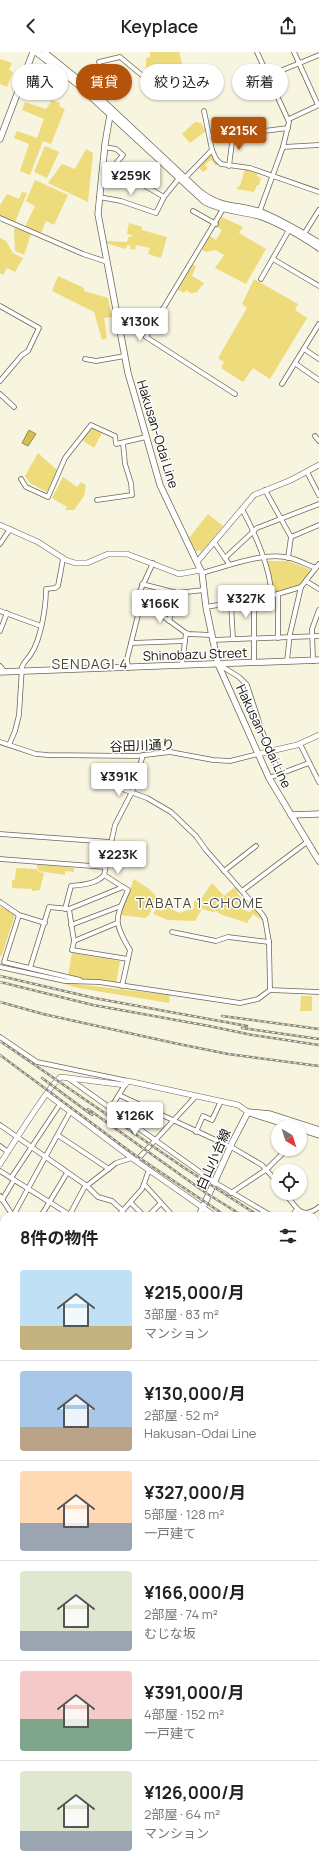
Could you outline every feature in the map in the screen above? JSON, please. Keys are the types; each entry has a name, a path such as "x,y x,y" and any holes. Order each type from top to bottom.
{"main road":[{"path":"0,139 2,129 34,52 71,78 110,112 181,177 205,202 223,210 260,213 267,220 289,230 319,248"},
{"path":"44,52 79,80 110,112"},
{"name":"Hakusan-Odai Line","path":"110,112 104,147 98,214 125,356 146,437 164,494 201,571 206,607 218,664 269,778 319,860"},
{"path":"181,177 216,202 260,213 304,234 319,243"},
{"name":"Shinobazu Street","path":"2,672 316,660"},
{"path":"291,815 319,814"},
{"path":"248,1112 260,1112 319,1130"},
{"path":"248,1112 273,1120"},
{"name":"白山小台線","path":"201,1212 230,1147 248,1112"},
{"path":"307,1131 319,1135"}],"street":[{"path":"257,52 262,64"},
{"path":"289,119 318,105 294,52"},
{"path":"288,67 319,55"},
{"path":"99,62 120,57 140,74"},
{"path":"260,213 288,128 289,119 280,100"},
{"path":"204,111 212,150 216,159 221,164 250,168 319,192"},
{"path":"229,166 233,135 288,128"},
{"path":"283,147 319,145"},
{"path":"104,147 116,149 123,155 114,167"},
{"path":"99,197 121,201 156,214 164,197 181,177 212,150"},
{"path":"103,164 114,167 164,197"},
{"path":"223,210 216,224 146,337 235,394"},
{"path":"304,234 319,210"},
{"path":"193,211 216,224"},
{"path":"0,218 83,254 107,262"},
{"path":"261,279 289,230"},
{"path":"273,258 319,286"},
{"path":"0,306 39,328 28,351 22,355 0,381"},
{"path":"282,384 296,364 319,324"},
{"path":"304,349 319,359"},
{"path":"85,359 96,360 125,356"},
{"path":"296,364 319,380"},
{"path":"0,394 14,407"},
{"path":"21,479 26,486 48,497 65,458 91,425 115,436 116,444 146,437"},
{"path":"315,436 319,441"},
{"path":"98,500 132,494 131,483 125,464 123,442"},
{"path":"197,562 254,495 307,472 319,465"},
{"path":"307,472 319,495"},
{"path":"265,490 291,537 288,558"},
{"path":"225,558 254,530 319,504"},
{"path":"242,509 254,530 271,587 271,596"},
{"path":"0,525 47,547 63,559 75,563 83,564 108,554 126,554 153,563 181,575 263,558 288,558 318,566 302,588 290,637 287,662"},
{"path":"291,537 319,525"},
{"path":"0,544 10,530"},
{"path":"214,542 229,564"},
{"path":"9,745 16,731 19,715 22,688 21,671 25,661 31,655 41,626 46,589 55,588 58,586 63,559"},
{"path":"128,668 127,659 142,584 153,563"},
{"path":"306,581 319,589"},
{"path":"142,584 177,593 204,590"},
{"path":"206,607 271,596 302,588"},
{"path":"169,621 177,593"},
{"path":"278,594 278,638"},
{"path":"254,599 254,662"},
{"path":"231,603 233,639"},
{"path":"139,605 153,610 189,634 233,639 319,636"},
{"path":"316,660 312,636 319,610"},
{"path":"0,611 41,626"},
{"path":"0,631 7,613"},
{"path":"182,665 186,633"},
{"path":"130,643 185,641"},
{"path":"218,664 239,677 247,685 262,731 272,751 280,774"},
{"path":"0,666 2,672"},
{"path":"258,754 300,744 319,735"},
{"name":"谷田川通り","path":"0,742 36,754 48,755 143,755 170,752 213,760 230,761 258,754"},
{"path":"300,744 319,782"},
{"path":"128,960 72,950 74,941 67,909 71,886 86,885 102,878 104,875 110,842 117,819 132,792 143,755"},
{"path":"269,778 309,763"},
{"path":"106,783 132,792 162,806 187,827 264,917 269,942 270,990"},
{"path":"0,834 110,842"},
{"path":"242,891 307,842"},
{"path":"224,871 256,846"},
{"path":"0,859 105,867"},
{"path":"104,875 128,890 117,916 119,931 130,950 122,986"},
{"path":"30,968 49,907 67,909 123,887"},
{"path":"0,902 19,915 45,923"},
{"path":"71,925 122,906"},
{"path":"19,915 2,961 88,982"},
{"path":"74,941 117,924"},
{"path":"172,932 216,940 228,937 269,942"},
{"path":"0,967 65,981 122,986 240,1003 258,999 270,990 319,992"},
{"path":"1,1038 40,1063 238,1105 248,1112"},
{"path":"0,1164 57,1079 66,1077 128,1082"},
{"path":"66,1077 214,1182 265,1212"},
{"path":"110,1109 128,1082"},
{"path":"47,1094 149,1170 209,1212"},
{"path":"119,1095 230,1147 267,1169 271,1174"},
{"path":"71,1212 87,1186 116,1163 134,1159 196,1096"},
{"path":"196,1132 203,1116 212,1120 221,1101"},
{"path":"10,1212 1,1198 30,1148 60,1104"},
{"path":"15,1212 59,1136 70,1112"},
{"path":"0,1125 45,1159 87,1186 98,1196 112,1201 123,1211 142,1189 149,1170"},
{"path":"59,1136 109,1169"},
{"path":"0,1146 8,1152"},
{"path":"231,1193 267,1169 280,1156"},
{"path":"0,1171 63,1212"},
{"path":"43,1212 67,1173"},
{"path":"144,1184 169,1212"},
{"path":"290,1200 297,1209 305,1212"},
{"path":"131,1203 140,1212"},
{"path":"152,1212 161,1203"}],"shaded area":[{"path":"150,52 179,52 182,64 146,64 146,58 150,57"},
{"path":"0,59 12,63 9,70 12,72 12,74 7,87 0,84"},
{"path":"52,100 60,103 59,106 65,109 51,144 43,141 30,175 20,171 29,144 14,138 17,131 37,138 44,119 22,110 25,102 46,109"},
{"path":"195,122 201,123 206,131 190,143 182,134"},
{"path":"45,146 59,152 47,178 34,172"},
{"path":"86,149 93,153 88,202 48,183 62,164 75,169"},
{"path":"211,151 218,164 216,166 211,160 205,165 208,168 203,172 197,166"},
{"path":"245,169 257,171 257,176 261,178 259,185 257,185 254,192 237,189 238,186 240,186"},
{"path":"35,180 68,195 54,225 46,221 41,233 25,227 35,206 26,201"},
{"path":"22,192 27,193 15,222 0,216 0,205 7,194 19,199"},
{"path":"222,217 243,227 239,233 266,249 246,284 215,268 224,255 216,250 205,252 202,249 210,236 216,240 222,230 216,226"},
{"path":"129,223 142,227 142,230 167,237 161,258 148,254 150,248 136,245 135,250 130,249 131,246 127,245 126,249 108,244 107,241 127,242 129,236 132,237 132,235 127,234"},
{"path":"15,227 31,234 24,255 15,251"},
{"path":"0,238 6,241 13,253 23,258 15,272 7,268 3,275 0,273"},
{"path":"192,264 196,266 192,276 204,283 196,293 194,292 192,294 186,290 184,293 177,289"},
{"path":"58,276 84,288 84,291 108,298 112,317 104,318 107,338 102,340 94,312 52,291"},
{"path":"254,279 298,304 295,310 307,318 270,379 253,368 243,382 221,368 224,362 218,358 247,308 242,304"},
{"path":"92,426 102,433 94,448 82,440"},
{"path":"29,430 36,434 28,446 22,443"},
{"path":"38,453 57,470 47,492 30,483 25,476"},
{"path":"63,477 77,487 81,482 86,485 84,496 74,510 65,510 67,507 52,498"},
{"path":"208,514 223,526 201,552 199,550 196,552 189,538"},
{"path":"265,561 288,561 309,569 310,572 301,584 276,592 273,590"},
{"path":"37,864 74,868 74,872 65,871 65,875 39,871"},
{"path":"16,868 37,869 39,872 44,873 40,890 32,891 32,889 12,888 12,880 15,880"},
{"path":"134,879 149,889 157,897 149,915 145,918 120,915"},
{"path":"212,883 224,896 235,887 239,891 237,893 243,899 236,906 249,912 255,908 263,921 253,914 247,923 220,914 216,911 213,912 202,909 195,921 168,920 153,914 157,906 161,911 168,907 179,913 194,908 194,900 195,901 198,897 201,899"},
{"path":"0,907 13,912 15,915 2,955 0,956"},
{"path":"72,953 120,961 116,984 68,976"},
{"path":"65,984 170,995 169,1003 78,988"},
{"path":"301,996 312,996 312,1011 300,1012"}],"railway":[{"path":"0,976 94,998 247,1026"},
{"path":"0,982 93,1005 252,1035 319,1045"},
{"path":"0,1002 43,1014 228,1054 319,1066"},
{"path":"222,1016 319,1029"},
{"path":"242,1028 319,1039"},
{"path":"0,1041 183,1167 253,1212"},
{"path":"0,1055 132,1153 220,1212"},
{"path":"42,1078 92,1115"},
{"path":"88,1109 206,1193 237,1212"}],"district":[{"name":"SENDAGI 4","path":"90,663"},
{"name":"TABATA 1-CHOME","path":"200,902"}]}
